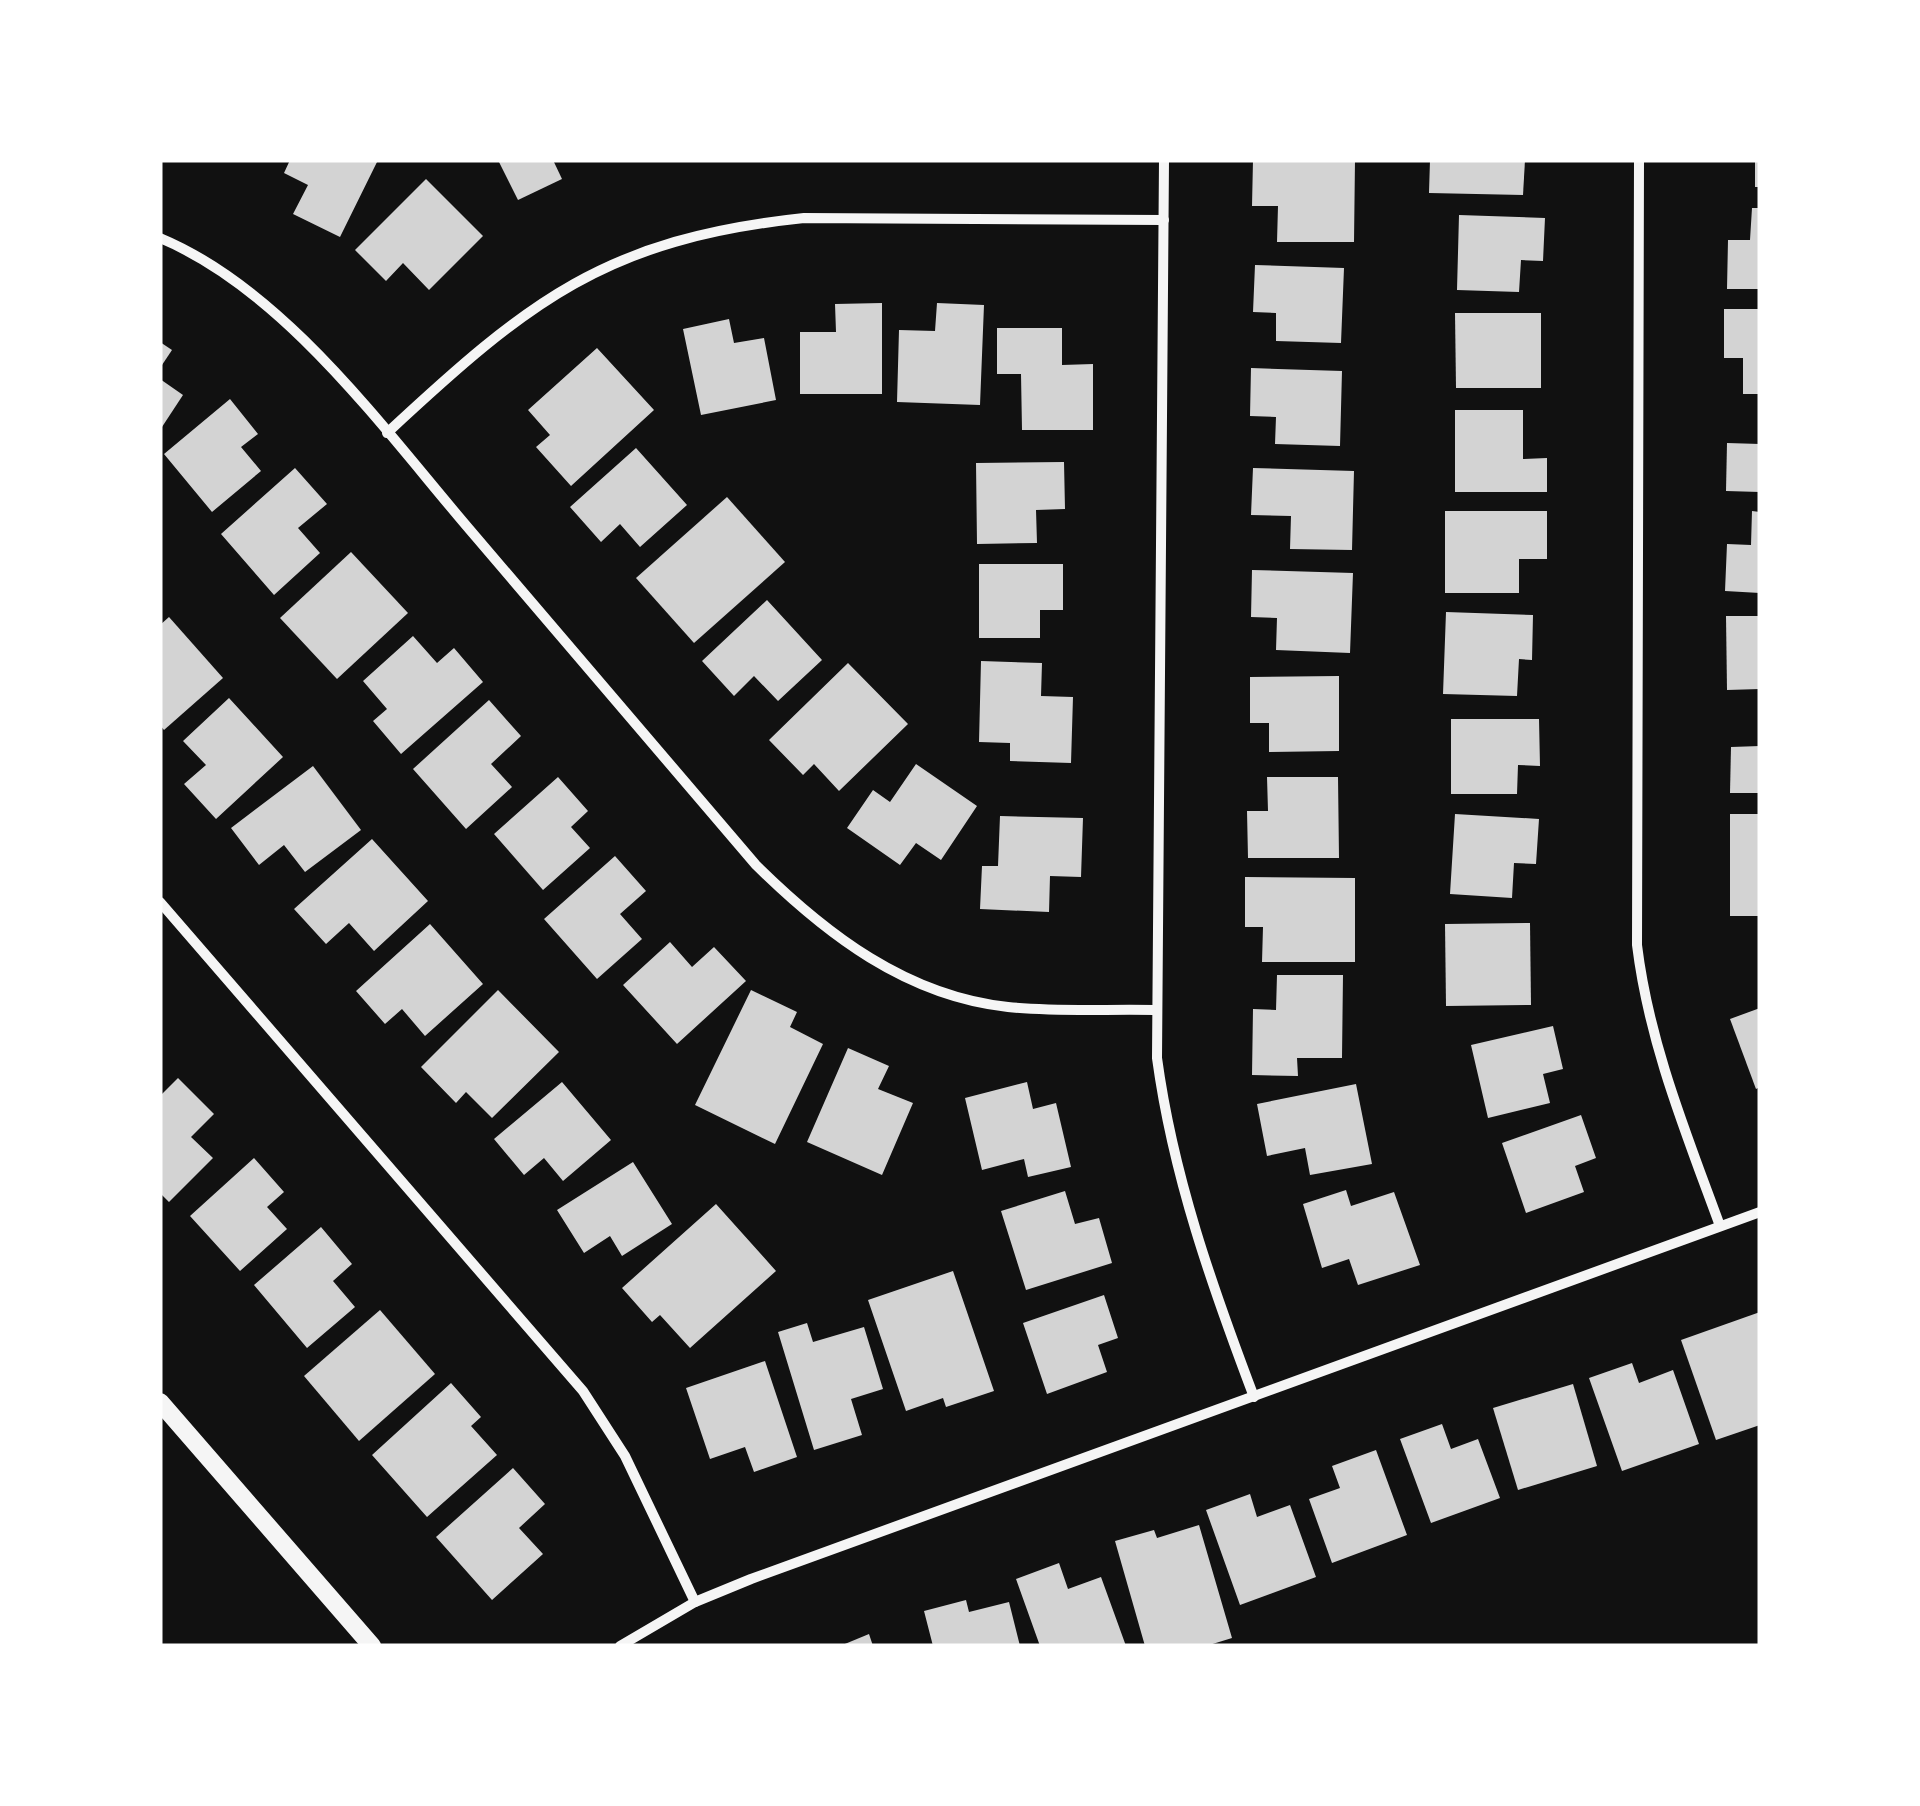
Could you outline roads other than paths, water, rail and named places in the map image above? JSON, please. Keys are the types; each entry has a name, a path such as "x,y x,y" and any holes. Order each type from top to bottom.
{"street":[{"path":"1164,160 1157,1058 1172,1150 1188,1211 1254,1396"},
{"path":"1639,160 1638,945 1646,1010 1662,1067 1720,1226"},
{"path":"386,432 528,311 569,284 660,244 749,224 804,218 1164,220"},
{"path":"160,238 214,265 265,302 386,432 756,865 815,921 879,964 944,993 1008,1007 1155,1010"},
{"path":"160,902 583,1391 625,1456 695,1602"},
{"path":"620,1646 695,1602 1760,1212"},
{"path":"160,1402 372,1646"}]}
